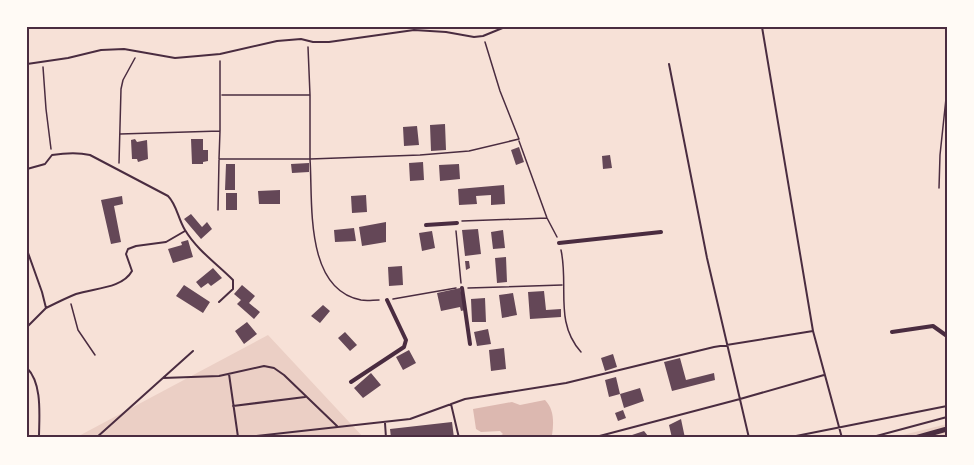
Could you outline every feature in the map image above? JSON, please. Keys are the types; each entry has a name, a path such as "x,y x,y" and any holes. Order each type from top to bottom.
{"main road":[{"path":"915,438 947,429"}],"street":[{"path":"426,225 457,223"},
{"path":"559,243 661,232"},
{"path":"462,288 470,344"},
{"path":"351,382 406,344 387,300"},
{"path":"892,332 933,326 947,336"}],"lane":[{"path":"27,64 43,63 101,50 124,49 175,57 220,54 278,41 329,42 414,30 446,32 465,37 483,36 505,27"},
{"path":"762,27 813,331 842,438"},
{"path":"669,64 707,258 749,438"},
{"path":"27,170 45,164 52,155 65,153 90,155 168,196 173,202 185,231 207,258 233,280 233,289 219,302"},
{"path":"27,327 46,308 69,297 119,283 128,277 132,272 126,254 128,249 166,242 185,231"},
{"path":"27,250 46,308"},
{"path":"229,374 238,437 410,419 465,399 591,378 692,352 813,331"},
{"path":"96,438 193,351"},
{"path":"162,378 229,374 264,366 274,368 337,426"},
{"path":"27,368 31,372 40,399 39,438"},
{"path":"592,438 824,375"},
{"path":"233,406 306,396"},
{"path":"451,404 459,438"},
{"path":"786,438 947,406"},
{"path":"869,438 947,417"},
{"path":"385,423 386,438"},
{"path":"615,432 616,438"}],"path":[{"path":"483,36 500,91 547,218 559,243 563,259 564,311 568,332 572,342 581,352"},
{"path":"308,41 314,241 322,268 340,291 360,300 387,300 462,288 563,285"},
{"path":"118,170 121,89 123,80 139,51"},
{"path":"218,210 220,54"},
{"path":"43,63 52,155"},
{"path":"939,188 947,89"},
{"path":"221,95 310,95"},
{"path":"120,134 220,131"},
{"path":"219,159 310,159 420,155 469,151 519,140"},
{"path":"462,288 457,223 547,218"},
{"path":"69,297 78,330 95,355"}],"shaded area":[{"path":"268,335 364,438 75,438"},
{"path":"545,400 553,416 552,435 537,438 496,438 503,434 500,431 481,432 476,429 473,409 512,402 520,405"},
{"path":"947,424 947,438 891,438"}],"building":[{"path":"445,124 446,150 431,151 430,125"},
{"path":"417,126 419,145 404,146 403,127"},
{"path":"135,139 137,142 147,140 148,159 138,162 137,159 132,159 131,140"},
{"path":"191,139 203,139 203,150 208,150 208,161 203,164 192,164"},
{"path":"519,147 524,162 516,165 511,150"},
{"path":"610,155 612,168 603,169 602,156"},
{"path":"423,162 424,180 410,181 409,163"},
{"path":"309,163 309,172 292,173 291,164"},
{"path":"226,164 235,164 235,190 225,190"},
{"path":"459,164 460,179 440,181 439,165"},
{"path":"504,185 505,204 491,205 491,195 476,196 477,204 459,205 458,189"},
{"path":"280,190 280,204 259,204 258,191"},
{"path":"226,193 237,193 237,210 226,210"},
{"path":"366,195 367,212 352,213 351,196"},
{"path":"122,196 123,204 114,206 121,242 111,244 101,200"},
{"path":"191,214 202,227 207,222 212,229 201,239 184,219"},
{"path":"386,222 386,242 362,246 359,227"},
{"path":"354,228 356,241 335,242 334,230"},
{"path":"478,229 481,254 465,256 462,230"},
{"path":"503,230 505,248 493,249 491,232"},
{"path":"432,231 435,248 422,251 419,233"},
{"path":"188,240 193,257 173,263 168,249 182,245 181,242"},
{"path":"506,257 507,282 497,283 495,258"},
{"path":"465,261 469,261 470,268 466,270"},
{"path":"402,266 403,285 389,286 388,267"},
{"path":"213,268 222,278 211,286 208,283 201,288 196,282"},
{"path":"184,285 210,302 203,313 176,296"},
{"path":"242,285 255,296 249,303 260,312 254,319 237,304 241,300 234,294"},
{"path":"460,288 465,310 461,311 460,307 441,311 437,293"},
{"path":"544,291 546,310 561,309 561,317 530,319 528,292"},
{"path":"513,293 517,315 502,318 499,295"},
{"path":"485,298 486,322 472,322 471,299"},
{"path":"323,305 330,311 320,323 311,316"},
{"path":"247,322 257,334 244,344 235,331"},
{"path":"488,329 491,344 477,346 474,332"},
{"path":"345,332 357,345 350,351 338,338"},
{"path":"504,348 506,369 491,371 489,350"},
{"path":"409,350 416,363 403,370 396,357"},
{"path":"613,354 617,367 605,371 601,358"},
{"path":"680,358 686,380 714,373 715,380 672,391 664,362"},
{"path":"371,373 381,385 363,398 354,388"},
{"path":"616,377 620,394 609,397 605,380"},
{"path":"640,388 644,401 624,408 620,394"},
{"path":"623,410 626,418 618,421 615,413"},
{"path":"681,419 685,438 672,438 669,425"},
{"path":"452,422 454,438 391,438 390,429"},
{"path":"644,431 648,436 623,438"}]}
